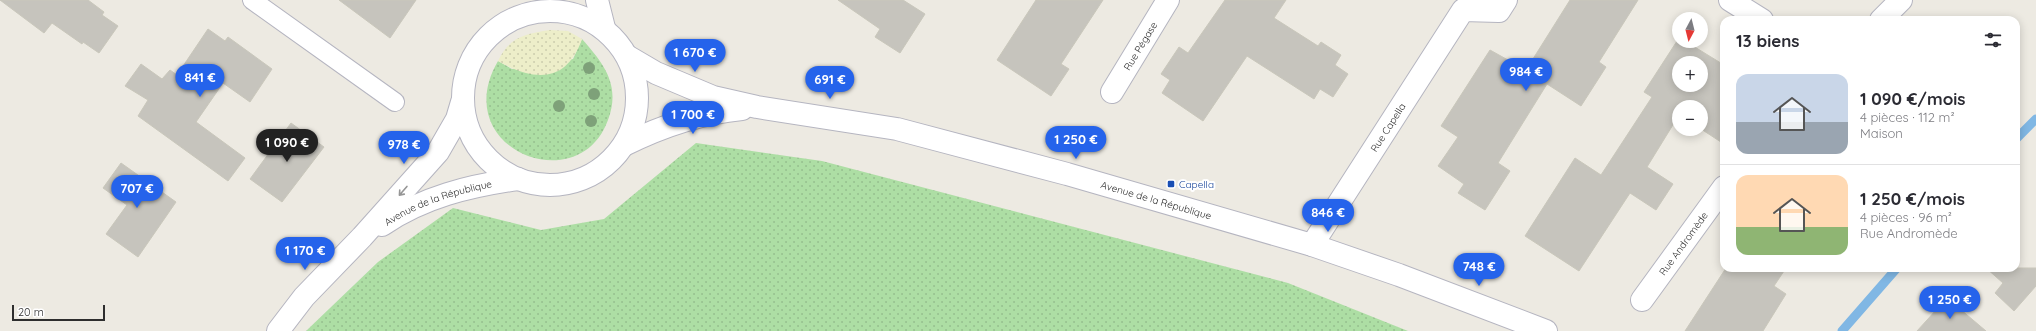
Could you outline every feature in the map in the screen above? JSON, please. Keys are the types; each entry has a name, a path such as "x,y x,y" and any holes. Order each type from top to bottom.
{"street":[{"path":"597,0 604,28"},
{"name":"Rue Pégase","path":"1112,92 1168,0"},
{"name":"Rue Capella","path":"1312,245 1458,5 1499,11 1506,0"},
{"path":"1730,0 1756,16"},
{"path":"1885,16 1901,0"},
{"path":"541,5 573,13 604,28 621,46 627,56 633,67 638,90 636,119 624,145 606,166 581,181 553,186 524,182 498,170 478,149 467,126 462,101 465,75 475,52 492,32 513,18 541,5"},
{"name":"Avenue de la République","path":"627,56 656,73 687,88 712,97 757,107 897,129 1067,174 1312,245 1399,275 1546,331"},
{"name":"Avenue de la République","path":"278,331 309,292 362,237 438,152 457,119 462,101"},
{"name":"Avenue de la République","path":"624,145 669,125 698,116 757,107"},
{"name":"Avenue de la République","path":"362,237 416,205 445,194 475,185 518,179"},
{"name":"Rue Andromède","path":"1642,300 1720,193"}],"lane":[{"path":"252,0 395,102"}],"green space":[{"path":"582,39 597,57 608,76 613,96 612,107 608,120 593,144 571,157 547,160 523,154 503,140 490,119 487,92 498,61 512,69 573,59"},
{"path":"696,143 822,161 1288,283 1408,331 306,331 378,262 453,208 541,230 604,219"}],"sand":[{"path":"550,30 568,31 582,39 575,54 567,64 558,71 536,75 511,68 498,61 507,47 519,38 525,35"}],"building":[{"path":"0,0 88,0 104,12 102,15 118,26 99,53 83,42 82,44 52,23 44,33"},
{"path":"339,0 416,0 390,38"},
{"path":"838,0 903,0 925,14 900,53 875,37 880,29"},
{"path":"1036,0 1103,0 1061,64 1069,69 1051,96 997,60"},
{"path":"1225,0 1286,0 1274,18 1318,46 1321,42 1341,55 1335,65 1348,74 1333,97 1320,89 1314,99 1247,56 1203,121 1162,93 1170,80 1161,74 1179,47 1188,53"},
{"path":"1570,0 1638,0 1599,62 1606,67 1581,106 1547,84 1498,163 1510,171 1485,210 1458,193 1464,184 1438,166 1458,137 1441,126 1490,50 1526,70"},
{"path":"208,29 225,41 228,37 272,69 250,102 223,83 196,122 245,158 228,181 138,116 148,100 125,86 141,64 162,79 170,70 177,75"},
{"path":"1673,48 1696,48 1720,63 1720,141 1708,134 1708,100 1672,100 1672,126 1647,167 1673,184 1656,210 1630,193 1579,271 1525,236 1575,158 1601,175 1652,97 1644,92"},
{"path":"291,123 324,147 282,202 250,179"},
{"path":"121,163 176,202 138,257 106,234 127,205 103,188"},
{"path":"2020,268 2036,268 2036,286 2014,311 1995,293 2003,283 1991,272 2020,272"},
{"path":"1723,272 1783,272 1774,286 1786,294 1763,331 1685,331"},
{"path":"1947,298 1986,331 1917,331"}],"waterway":[{"path":"2020,135 2036,119"},
{"path":"1842,331 1894,272"}],"place":[{"name":"Capella","path":"1171,184"}]}
